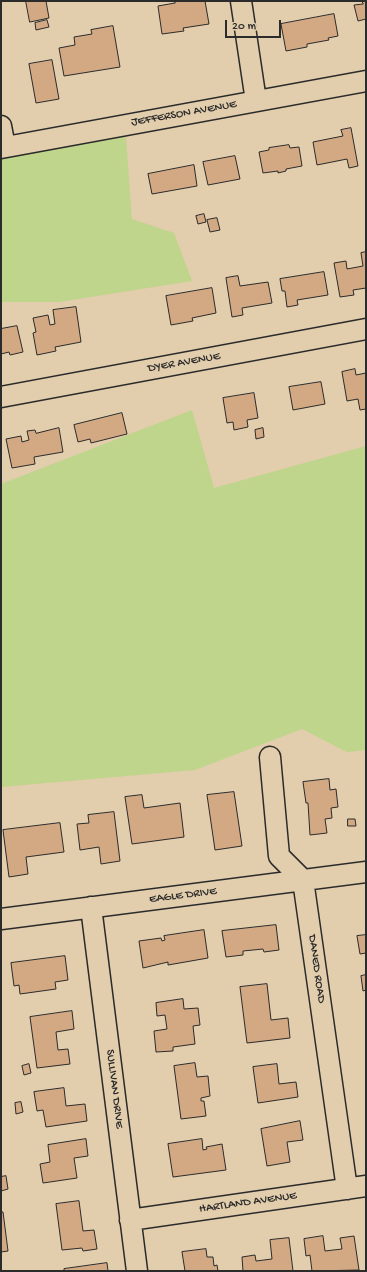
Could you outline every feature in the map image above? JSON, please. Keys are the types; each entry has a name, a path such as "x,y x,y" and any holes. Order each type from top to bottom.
{"street":[{"path":"241,1 256,101"},
{"name":"JEFFERSON AVENUE","path":"3,148 366,81"},
{"path":"1,126 3,148"},
{"name":"DYER AVENUE","path":"1,396 366,329"},
{"path":"270,757 279,856 303,880"},
{"name":"EAGLE DRIVE","path":"1,919 366,872"},
{"name":"DANED ROAD","path":"303,880 356,1188"},
{"name":"SULLIVAN DRIVE","path":"91,908 137,1271"},
{"name":"HARTLAND AVENUE","path":"130,1220 356,1188"}],"green space":[{"path":"125,125 132,219 174,233 192,281 59,302 1,302 1,148"},
{"path":"192,410 214,488 366,446 366,750 347,752 302,729 195,770 1,787 1,484"}],"building":[{"path":"26,1 46,1 49,18 30,22"},
{"path":"174,1 205,1 209,24 183,28 184,31 162,34 158,6 175,3"},
{"path":"362,1 366,1 366,19 358,21 354,5 363,4"},
{"path":"334,14 338,36 328,38 329,40 307,44 307,47 286,51 281,24"},
{"path":"47,20 49,27 36,30 35,23"},
{"path":"113,26 120,67 64,76 59,48 75,45 74,37 92,34 91,30"},
{"path":"52,60 59,99 36,103 29,64"},
{"path":"351,128 358,166 349,168 347,159 317,165 313,142 343,136 341,130"},
{"path":"289,145 290,148 299,147 302,166 286,169 286,171 278,173 278,171 263,173 259,152 269,150 269,148"},
{"path":"235,156 240,179 208,185 203,162"},
{"path":"194,165 197,186 152,194 148,174"},
{"path":"204,214 206,222 198,224 196,216"},
{"path":"217,218 220,230 210,232 207,220"},
{"path":"366,252 366,288 353,290 354,295 340,297 334,263 346,261 347,269 363,266 361,253"},
{"path":"324,272 328,295 297,300 298,305 287,307 285,291 282,291 280,279"},
{"path":"238,276 240,286 268,282 272,303 242,308 243,315 232,317 226,278"},
{"path":"212,288 216,313 192,318 193,321 171,325 166,296"},
{"path":"76,307 81,342 55,347 56,351 37,355 33,333 36,332 33,318 48,315 50,325 55,324 53,310"},
{"path":"17,326 23,352 10,355 9,352 1,354 1,329"},
{"path":"355,369 356,375 366,373 366,409 360,410 358,399 347,401 342,372"},
{"path":"321,382 325,404 293,410 289,387"},
{"path":"254,393 258,418 247,420 248,427 234,430 233,422 227,423 223,398"},
{"path":"122,413 127,434 91,443 90,439 78,442 74,425"},
{"path":"59,428 63,452 34,457 35,464 12,468 6,439 21,436 22,442 29,440 27,431 35,430 36,433"},
{"path":"263,428 264,437 256,439 255,430"},
{"path":"329,779 330,790 336,789 338,807 331,808 332,818 325,819 327,833 310,835 308,803 306,803 303,782"},
{"path":"234,792 242,846 215,850 207,795"},
{"path":"142,795 144,808 180,803 184,837 132,844 125,797"},
{"path":"114,812 120,861 101,864 99,847 80,850 77,824 89,823 88,815"},
{"path":"348,819 355,819 356,826 348,826"},
{"path":"60,823 64,852 26,857 28,874 9,877 3,830"},
{"path":"276,925 279,950 264,952 263,949 243,951 243,955 226,957 222,931"},
{"path":"204,930 208,958 168,965 168,962 143,968 139,941 161,938 162,941 165,940 164,936"},
{"path":"366,935 366,953 360,954 357,936"},
{"path":"65,956 68,980 55,982 56,989 20,994 19,985 14,986 11,963"},
{"path":"366,975 366,990 363,991 361,976"},
{"path":"267,984 271,1020 288,1018 290,1038 247,1043 240,987"},
{"path":"183,999 184,1009 198,1008 200,1025 193,1026 195,1044 173,1047 173,1051 156,1052 154,1031 167,1029 165,1015 157,1016 156,1003"},
{"path":"72,1011 74,1029 56,1032 58,1050 68,1049 70,1064 37,1068 30,1017"},
{"path":"195,1063 197,1077 208,1076 210,1096 201,1098 201,1101 204,1101 206,1116 181,1119 174,1066"},
{"path":"29,1064 31,1073 24,1075 22,1066"},
{"path":"277,1064 279,1084 296,1082 298,1097 258,1103 253,1067"},
{"path":"64,1088 66,1106 85,1104 87,1121 46,1127 43,1110 37,1111 34,1092"},
{"path":"21,1102 23,1112 16,1114 15,1103"},
{"path":"300,1121 303,1140 287,1142 290,1162 267,1166 261,1129"},
{"path":"86,1139 88,1156 74,1158 77,1178 43,1183 40,1164 50,1162 48,1145"},
{"path":"202,1139 203,1150 207,1149 206,1147 222,1144 226,1170 173,1177 168,1144"},
{"path":"6,1176 8,1189 1,1191 1,1177"},
{"path":"79,1201 83,1231 94,1230 97,1249 83,1251 82,1248 62,1250 56,1204"},
{"path":"1,1212 3,1212 8,1251 1,1252"},
{"path":"323,1236 325,1251 342,1249 340,1238 354,1236 359,1270 312,1271 310,1255 306,1256 304,1239"},
{"path":"289,1238 293,1271 243,1271 242,1257 255,1255 256,1261 272,1259 270,1240"},
{"path":"206,1249 207,1257 213,1257 214,1266 217,1265 218,1271 185,1271 182,1252"},
{"path":"107,1263 108,1271 64,1271 64,1269"}]}
